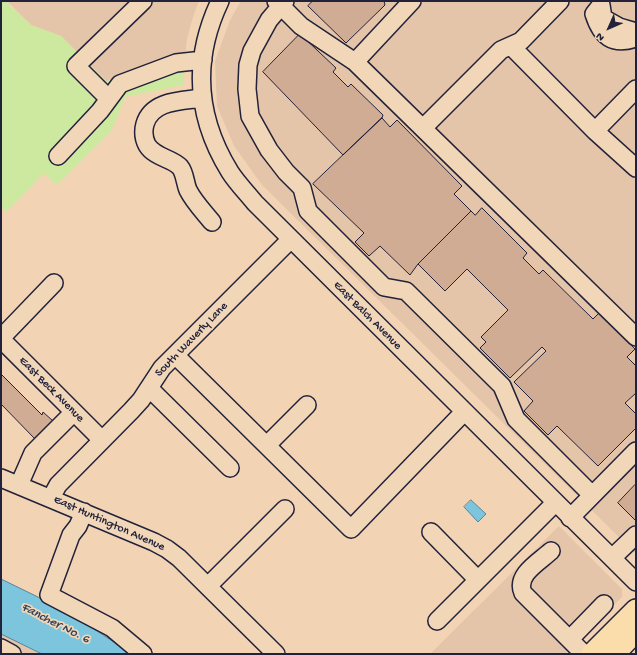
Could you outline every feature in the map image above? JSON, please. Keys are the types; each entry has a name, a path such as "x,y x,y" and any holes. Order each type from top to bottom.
{"main road":[{"path":"592,654 636,610"},
{"path":"614,654 636,631"}],"street":[{"path":"109,99 76,66 143,1"},
{"name":"East Balch Avenue","path":"220,1 206,37 201,78 202,98 205,116 214,144 231,174 255,203 291,240 636,582"},
{"path":"355,62 412,1"},
{"path":"423,128 501,50 521,41 560,1"},
{"path":"592,495 516,419 502,386 406,291 384,287 308,210 302,188 286,172 269,150 250,116 247,89 247,70 252,51 280,2 301,26 355,62 636,336"},
{"path":"636,32 619,27 603,18 601,5 594,14 598,27 611,40 636,38"},
{"path":"511,46 595,131 636,168"},
{"path":"58,156 100,111 120,84 176,63 203,60"},
{"path":"595,131 636,89"},
{"path":"202,98 164,104 152,112 146,120 143,131 148,145 160,157 176,163 181,168 188,190 212,222"},
{"name":"South Waverly Lane","path":"51,498 58,485 131,411 162,368 175,354 291,240"},
{"path":"1,338 54,283"},
{"name":"East Beck Avenue","path":"1,338 102,440"},
{"path":"175,354 351,529 464,412"},
{"path":"149,388 230,468"},
{"path":"267,445 307,405"},
{"path":"19,485 33,453 74,412"},
{"path":"570,518 592,495 633,459"},
{"name":"East Huntington Avenue","path":"1,478 84,512 167,549 179,558 276,654"},
{"path":"437,621 555,502"},
{"path":"208,586 285,509"},
{"path":"84,512 78,526 71,535 49,595 112,628 143,654"},
{"path":"431,532 478,580"},
{"path":"612,558 635,538"},
{"path":"551,551 524,576 521,581 521,587 523,593 584,654"},
{"path":"570,639 604,604"},
{"path":"1,648 12,654"}],"shaded area":[{"path":"199,1 187,39 184,65 106,81 61,36 31,25 8,2"},
{"path":"241,1 636,1 636,554 262,185 234,146 217,106 215,61 230,20"},
{"path":"559,526 622,589 622,597 565,654 430,654"},
{"path":"1,634 5,635 42,654 1,654"}],"green space":[{"path":"1,1 9,1 8,3 31,25 61,36 106,81 184,65 184,85 125,97 112,130 57,185 44,173 6,212 1,207"}],"water":[{"path":"471,500 486,514 478,522 464,507"},
{"name":"Fancher No. 6","path":"1,579 38,597 85,623 132,654 42,654 1,634"}],"building":[{"path":"313,1 384,1 385,5 346,43 308,6"},
{"path":"300,34 336,68 333,72 348,87 351,84 383,115 382,118 343,155 263,72"},
{"path":"382,118 390,127 397,120 462,186 454,194 471,211 418,264 410,275 380,246 369,256 355,242 364,233 313,184"},
{"path":"482,208 527,253 523,258 539,274 543,270 593,319 599,313 635,349 627,357 636,366 636,393 625,403 636,414 636,428 598,466 557,426 548,435 524,411 533,401 514,382 546,351 542,347 510,378 480,348 486,342 481,337 508,310 467,269 445,291 418,264 471,211 475,215"},
{"path":"1,374 42,415 43,412 53,421 35,439 1,404"},
{"path":"635,485 636,486 636,521 618,503"}]}
